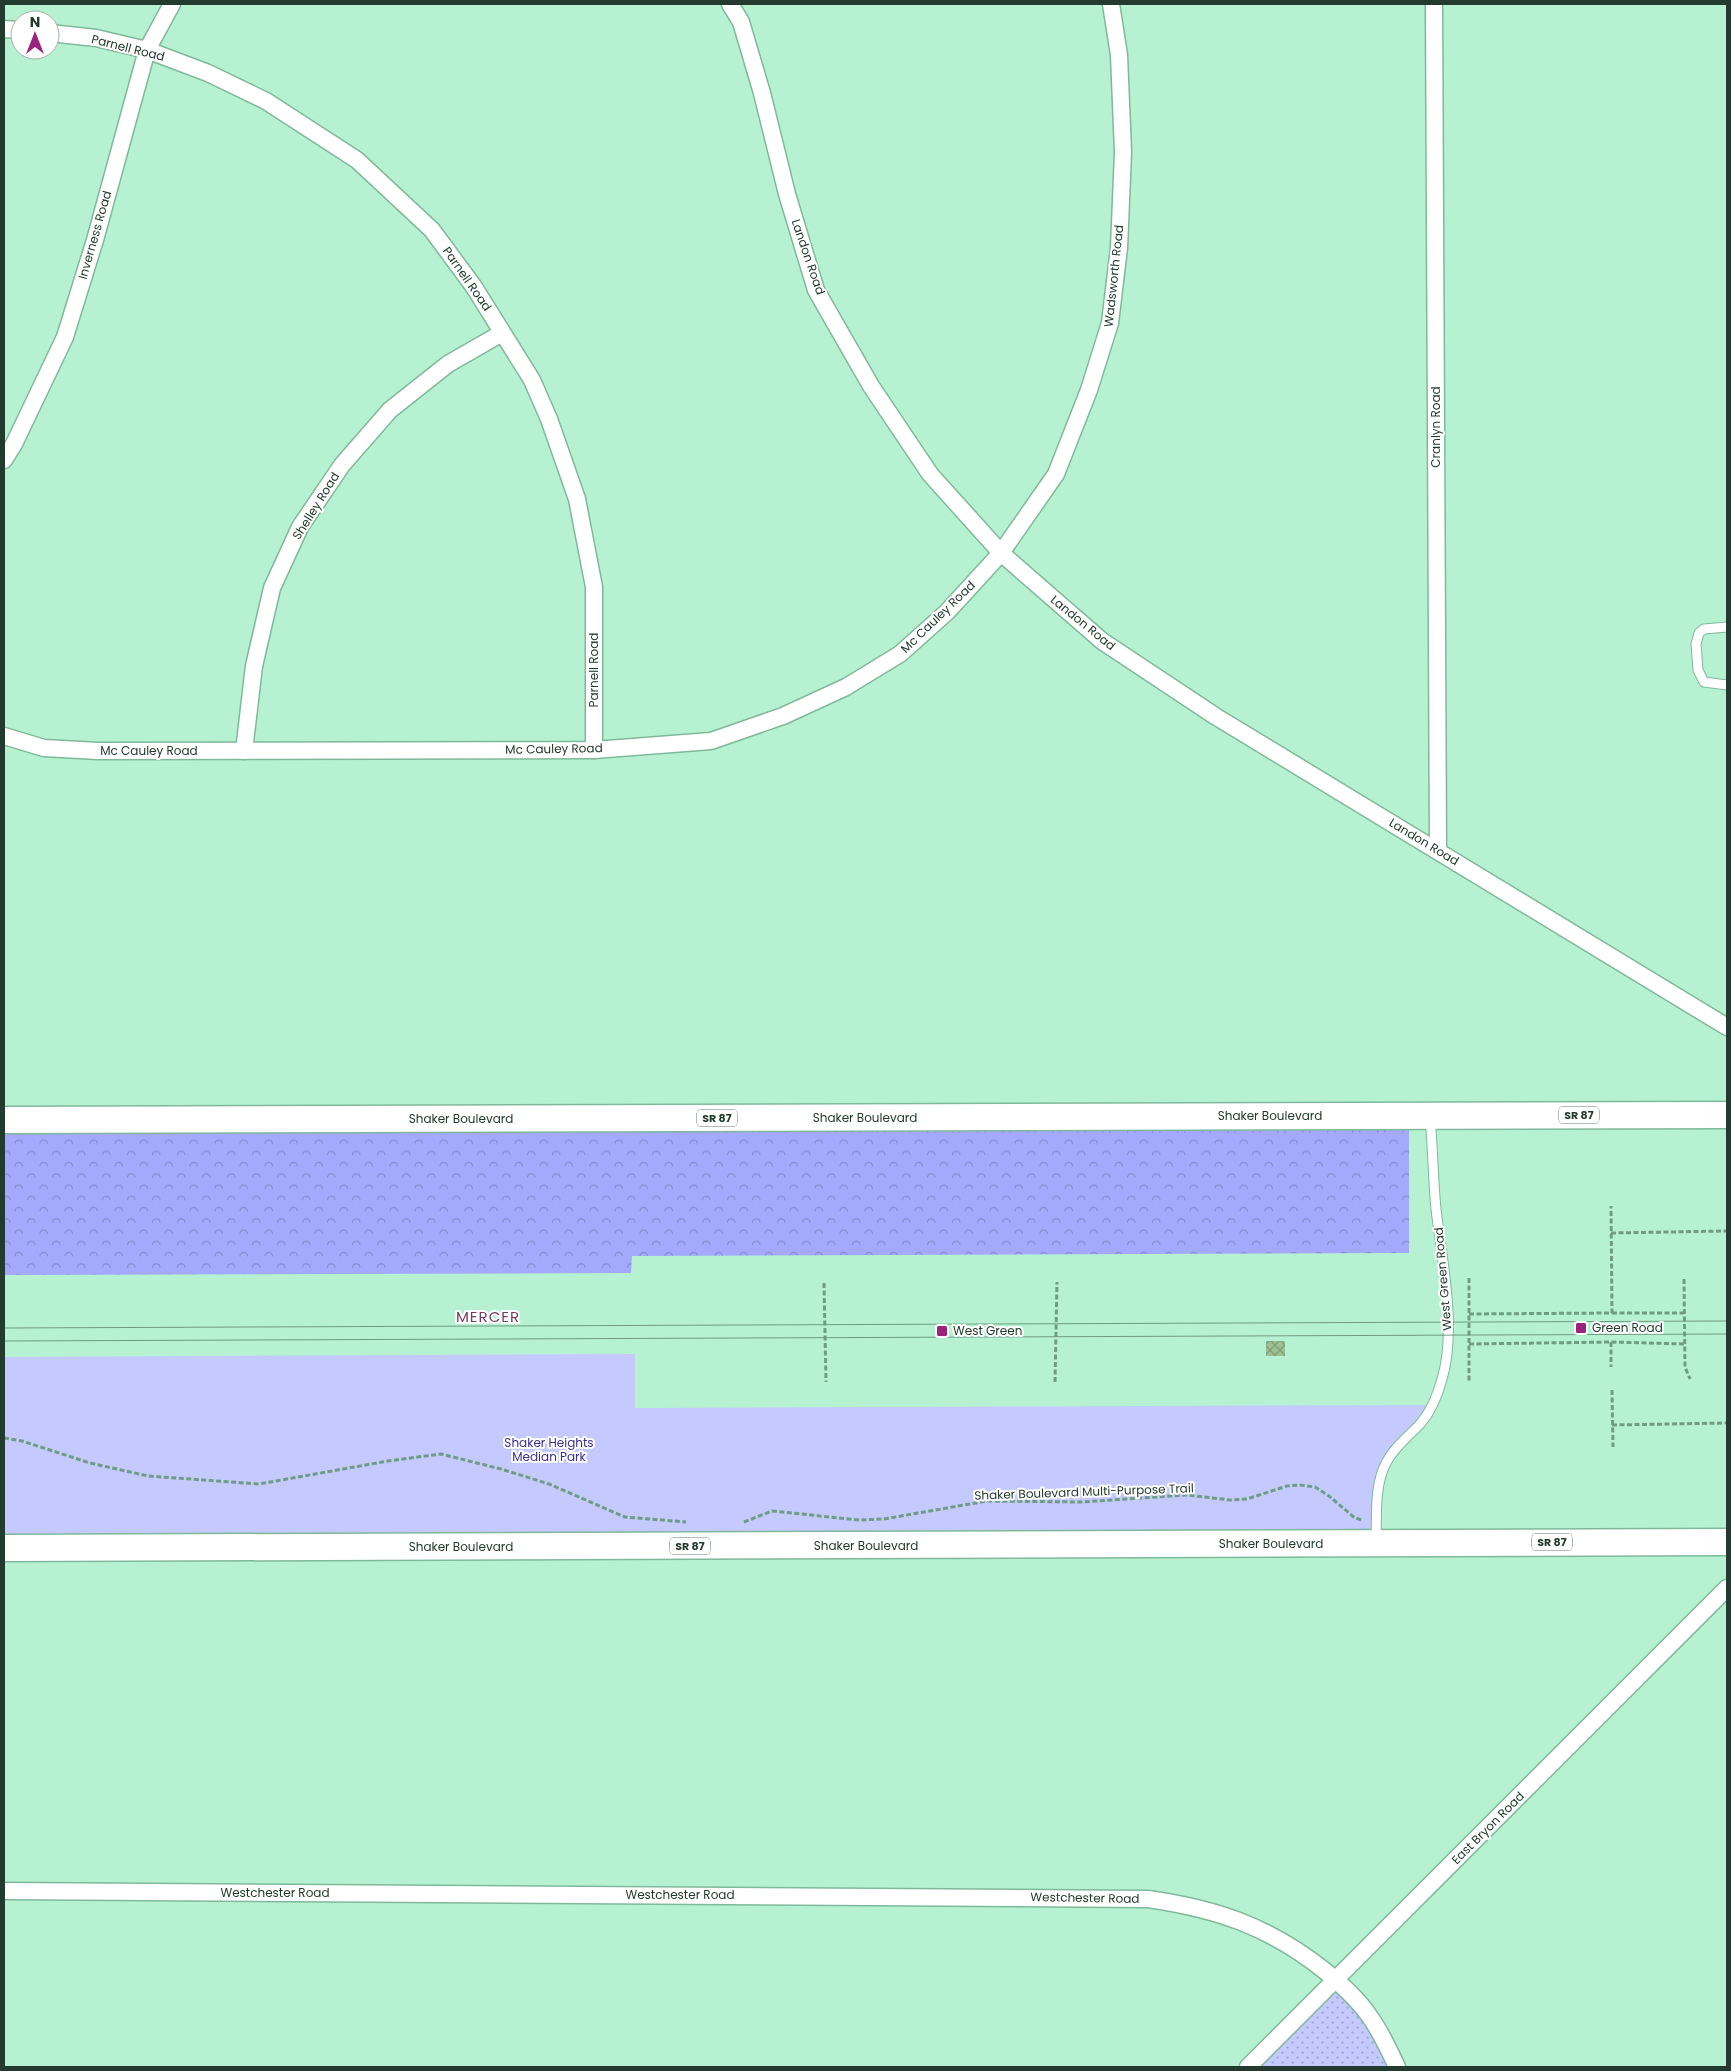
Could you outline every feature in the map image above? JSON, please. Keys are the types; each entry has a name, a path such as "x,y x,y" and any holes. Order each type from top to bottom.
{"main road":[{"name":"Shaker Boulevard","path":"4,1120 1727,1115"},
{"name":"Shaker Boulevard","path":"4,1548 1371,1532 1727,1542"}],"street":[{"name":"Inverness Road","path":"4,460 14,444 65,337 95,240 147,50 172,4"},
{"name":"Landon Road","path":"730,4 741,22 762,93 787,194 816,290 871,386 930,474 1001,553 1102,641 1215,716 1727,1027"},
{"name":"Wadsworth Road","path":"1001,553 1056,474 1090,390 1110,323 1119,248 1123,152 1119,55 1112,4"},
{"name":"Cranlyn Road","path":"1434,4 1438,850"},
{"name":"Parnell Road","path":"60,34 96,38 147,50 208,73 266,102 356,160 432,230 474,286 532,380 549,419 577,499 594,587 594,750"},
{"name":"Shelley Road","path":"244,750 254,666 272,588 300,527 342,465 390,410 448,364 502,333"},
{"name":"Mc Cauley Road","path":"4,736 44,748 98,751 594,750 712,741 783,716 846,687 900,654 947,612 1001,553"},
{"name":"East Bryon Road","path":"1248,2067 1727,1588"},
{"name":"Westchester Road","path":"4,1891 1148,1899 1174,1902 1217,1913 1267,1932 1301,1952 1356,1999 1370,2016 1397,2067"}],"lane":[{"path":"1727,627 1704,629 1699,633 1696,644 1698,670 1704,682 1727,685"},
{"name":"West Green Road","path":"1371,1532 1382,1472 1391,1454 1422,1422 1433,1405 1442,1379 1447,1354 1447,1301 1436,1208 1430,1116"}],"path":[{"path":"1611,1206 1612,1313"},
{"path":"1611,1233 1727,1232"},
{"path":"1468,1278 1469,1381"},
{"path":"1684,1280 1685,1367 1690,1379"},
{"path":"1055,1382 1057,1282"},
{"path":"824,1283 826,1382"},
{"path":"1469,1314 1684,1313"},
{"path":"1469,1344 1611,1342 1684,1344"},
{"path":"1611,1342 1611,1367"},
{"path":"1612,1390 1612,1447"},
{"path":"1612,1425 1727,1423"},
{"path":"4,1438 22,1441 90,1463 148,1476 259,1484 441,1454 501,1469 549,1484 624,1517 692,1523"},
{"name":"Shaker Boulevard Multi-Purpose Trail","path":"740,1524 772,1511 859,1520 884,1519 987,1501 1081,1502 1187,1495 1230,1500 1247,1499 1287,1486 1300,1485 1315,1488 1329,1496 1371,1532"}],"green space":[{"path":"1409,1127 1409,1253 632,1256 631,1273 4,1275 4,1133"},
{"name":"Shaker Heights Median Park","path":"635,1354 635,1408 1433,1405 1382,1472 1376,1543 4,1548 4,1357"},
{"path":"1336,1980 1397,2067 1248,2067"}],"building":[{"path":"1266,1341 1285,1341 1285,1356 1266,1356"}],"tram line":[{"path":"4,1328 1727,1321"},
{"path":"4,1341 1727,1334"}],"place":[{"name":"Green Road","path":"1581,1328"},
{"name":"West Green","path":"942,1331"}],"district":[{"name":"MERCER","path":"488,1317"}]}
